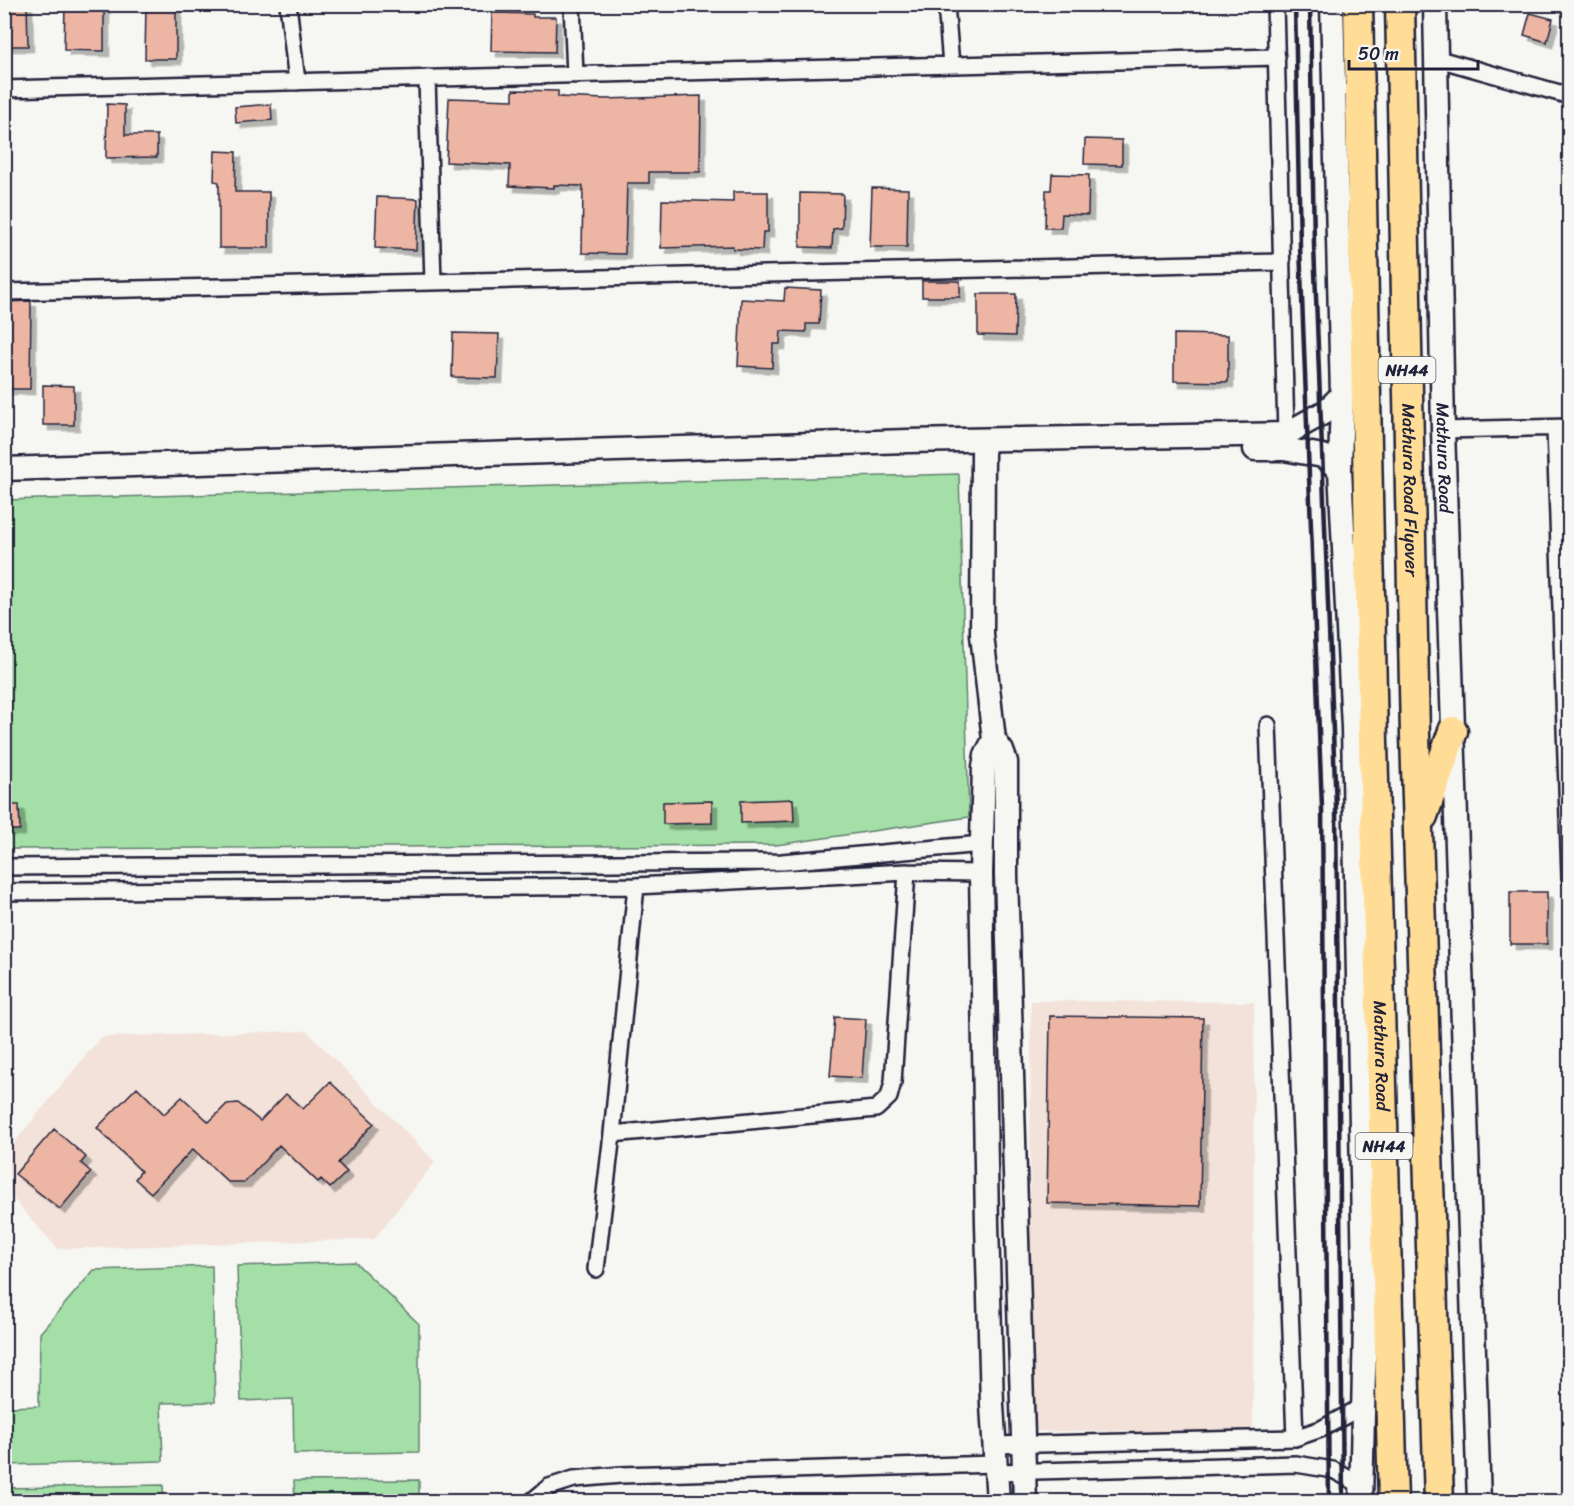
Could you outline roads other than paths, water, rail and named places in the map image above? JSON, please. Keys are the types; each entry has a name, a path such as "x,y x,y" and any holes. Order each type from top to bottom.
{"highway":[{"name":"NH44","path":"1358,4 1363,720"},
{"name":"Mathura Road Flyover","path":"1400,4 1414,735 1418,832"},
{"name":"Mathura Road","path":"1363,720 1374,790 1393,1502"},
{"path":"1418,832 1453,732"},
{"name":"NH44","path":"1418,832 1439,1502"}],"street":[{"path":"288,4 297,82"},
{"path":"572,4 575,75"},
{"path":"946,4 951,65"},
{"path":"1275,4 1286,434"},
{"path":"1332,4 1342,395 1340,470 1363,720 1365,1314 1361,1493"},
{"name":"Mathura Road","path":"1435,4 1443,430 1479,1502"},
{"path":"4,89 1276,57"},
{"path":"1435,58 1569,96"},
{"path":"427,78 433,282"},
{"path":"4,292 1282,262"},
{"path":"4,482 1286,434 1325,412 1342,395"},
{"path":"1443,430 1562,428 1569,878"},
{"path":"4,469 908,441 984,446 1284,449 1323,456 1340,470"},
{"path":"984,446 982,635 994,740 1006,762 1006,875 1025,1502"},
{"path":"1268,725 1295,1438"},
{"path":"994,740 986,755 984,767 981,873 987,1224 998,1502"},
{"path":"4,867 782,862 982,844"},
{"path":"4,892 636,886 907,872 981,873"},
{"path":"612,1134 876,1109 889,1097 892,1082 907,872"},
{"path":"596,1269 612,1134 636,886"},
{"path":"996,1460 1022,1444 1295,1438 1321,1429 1363,1406"},
{"path":"531,1502 549,1487 574,1479 996,1460 1024,1470 1296,1464 1333,1470 1361,1493"}],"railway":[{"path":"1295,4 1300,246 1322,808 1329,1502"},
{"path":"1310,4 1314,245 1336,808 1343,1502"}]}
